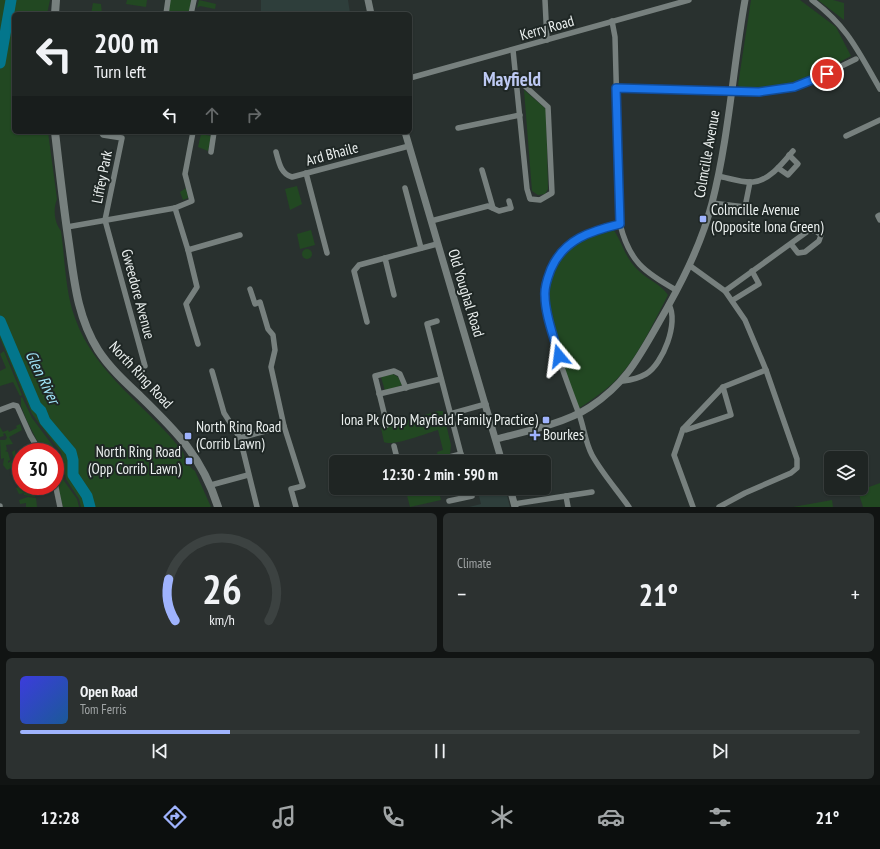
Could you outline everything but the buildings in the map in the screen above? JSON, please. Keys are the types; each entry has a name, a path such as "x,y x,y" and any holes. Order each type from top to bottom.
{"main road":[{"path":"55,12 56,0"},
{"name":"North Ring Road","path":"55,134 78,304 94,342 112,368 182,439 197,459 210,485 218,507"}],"street":[{"path":"166,12 168,0"},
{"path":"191,12 194,0"},
{"path":"368,0 371,12"},
{"path":"545,0 546,40"},
{"name":"Kerry Road","path":"412,77 689,0"},
{"name":"Colmcille Avenue","path":"496,439 529,431 579,414 623,381 638,360 669,305 689,265 712,203 718,176 745,0"},
{"path":"812,0 847,33 880,89"},
{"path":"612,21 615,37 620,224 625,242 632,256 648,273 676,290"},
{"path":"513,50 527,189 530,199 540,200 552,193 548,107 516,78"},
{"path":"616,88 731,93 759,92 794,87 813,80 856,59"},
{"path":"458,128 520,115"},
{"path":"846,136 880,120"},
{"name":"Liffey Park","path":"102,134 122,138"},
{"name":"Liffey Park","path":"105,220 124,134"},
{"path":"67,228 174,208 192,201 185,174 193,134"},
{"path":"211,152 214,134"},
{"name":"Old Youghal Road","path":"406,134 437,244 500,455"},
{"name":"Ard Bhaile","path":"276,152 286,176 292,177 409,146"},
{"path":"718,176 750,182 759,180 778,168 791,153 798,164 788,175 778,168"},
{"path":"482,170 493,208"},
{"path":"306,173 327,253"},
{"path":"712,203 744,207 750,182"},
{"path":"405,188 421,248"},
{"path":"431,221 488,206 499,211 510,208 508,201"},
{"path":"174,208 188,250 197,287 186,304 198,344"},
{"path":"880,215 878,216 880,220"},
{"name":"Gweedore Avenue","path":"105,220 146,366 137,368"},
{"path":"620,224 586,234 575,239 555,260 547,280 544,296 548,316 570,395 579,414 591,454 629,507"},
{"path":"725,291 808,231 816,231 820,235 819,241 805,252 798,253 791,244"},
{"path":"188,250 240,235"},
{"path":"367,322 354,271 359,265 437,244"},
{"path":"385,258 394,295"},
{"path":"689,265 725,291 733,300 745,320 766,370 797,459 796,468 791,473 745,493 719,507"},
{"path":"733,300 759,284 752,271"},
{"path":"250,288 255,304 260,302 268,329 273,335 275,350 271,367 284,426 303,486 291,489 296,507"},
{"name":"Colmcille Avenue","path":"623,381 631,380 648,373 663,354 672,322 673,311 669,305"},
{"path":"438,321 427,324 460,454 456,455"},
{"path":"693,507 674,455 683,429 723,387 766,370"},
{"path":"212,371 224,413 240,438 248,475 258,507"},
{"path":"387,425 375,376 394,371 400,374 406,388"},
{"path":"380,394 441,379"},
{"path":"683,429 686,430 731,416 723,387"},
{"path":"450,414 486,404"},
{"path":"0,410 15,405 19,408 35,443"},
{"path":"240,438 284,426"},
{"path":"394,446 396,455"},
{"path":"210,485 248,475"},
{"path":"512,495 515,505 592,492"},
{"path":"58,495 60,507"},
{"path":"449,502 472,495"},
{"path":"566,496 568,507"}],"shaded area":[{"path":"261,0 348,0 350,12 261,12"},
{"path":"479,495 507,495 510,507 469,507 481,504"}],"green space":[{"path":"0,0 50,0 47,12 12,12 12,134 48,134 57,199 55,215 57,224 61,231 67,286 75,318 95,357 123,389 169,435 183,452 187,463 195,471 211,507 81,507 79,499 66,479 64,468 64,443 54,443 32,414 0,338"},
{"path":"127,0 147,0 146,7 126,4"},
{"path":"170,0 191,0 189,12 168,12"},
{"path":"199,0 216,4 215,9 200,6 197,8"},
{"path":"751,0 800,0 836,27 851,56 812,77 768,89 742,89 738,85"},
{"path":"818,0 833,0 844,3 844,20"},
{"path":"93,3 101,4 102,12 91,12"},
{"path":"524,90 546,109 548,189 545,194 538,195 532,191"},
{"path":"201,134 211,136 208,151 198,147"},
{"path":"297,186 302,204 290,210 285,189"},
{"path":"186,188 188,198 183,200 180,192"},
{"path":"613,229 634,266 662,288 668,295 644,342 622,374 605,390 578,409 561,359 551,319 548,300 548,283 554,266 571,247 587,237"},
{"path":"311,230 315,245 300,249 297,234"},
{"path":"307,249 312,254 307,259 302,254"},
{"path":"4,351 22,395 20,396 13,382 0,386 0,371 6,368 0,354"},
{"path":"393,374 398,377 402,385 385,391 381,377"},
{"path":"22,397 32,418 51,443 38,443 21,406"},
{"path":"438,411 443,411 451,445 450,454 438,455 437,452 443,450 438,430 395,443 388,443 384,442 381,428"},
{"path":"20,424 22,430 9,437 12,444 6,445 7,450 5,451 8,452 10,460 8,463 12,460 12,468 7,470 3,465 4,458 1,459 0,440 5,440 7,438 5,433 3,434 4,436 0,437 0,427 3,432 8,430 9,432 17,428 16,426"},
{"path":"64,481 77,499 79,507 63,507 60,495 64,495"},
{"path":"880,483 880,507 863,507 859,495 868,495 868,487"},
{"path":"24,495 35,495 35,497"},
{"path":"407,495 440,495 441,500 410,507"},
{"path":"28,497 36,498 37,507 26,507 26,503 20,504 19,500"},
{"path":"832,500 833,507 793,507"}],"waterway":[{"name":"Glen River","path":"0,63 11,0"},
{"name":"Glen River","path":"0,321 36,406 41,411 45,421 71,452 73,460 73,475 87,496 90,507"}],"place":[{"name":"Colmcille Avenue (Opposite Iona Green)","path":"703,219"},
{"name":"Iona Pk (Opp Mayfield Family Practice)","path":"546,420"},
{"name":"Bourkes","path":"535,435"},
{"name":"North Ring Road (Corrib Lawn)","path":"188,436"},
{"name":"North Ring Road (Opp Corrib Lawn)","path":"189,461"}],"district":[{"name":"Mayfield","path":"512,79"}],"route":[{"path":"559,356 544,296 547,280 555,260 566,246 575,239 586,234 620,224 616,88 744,93 775,91 794,87 827,74"}]}
